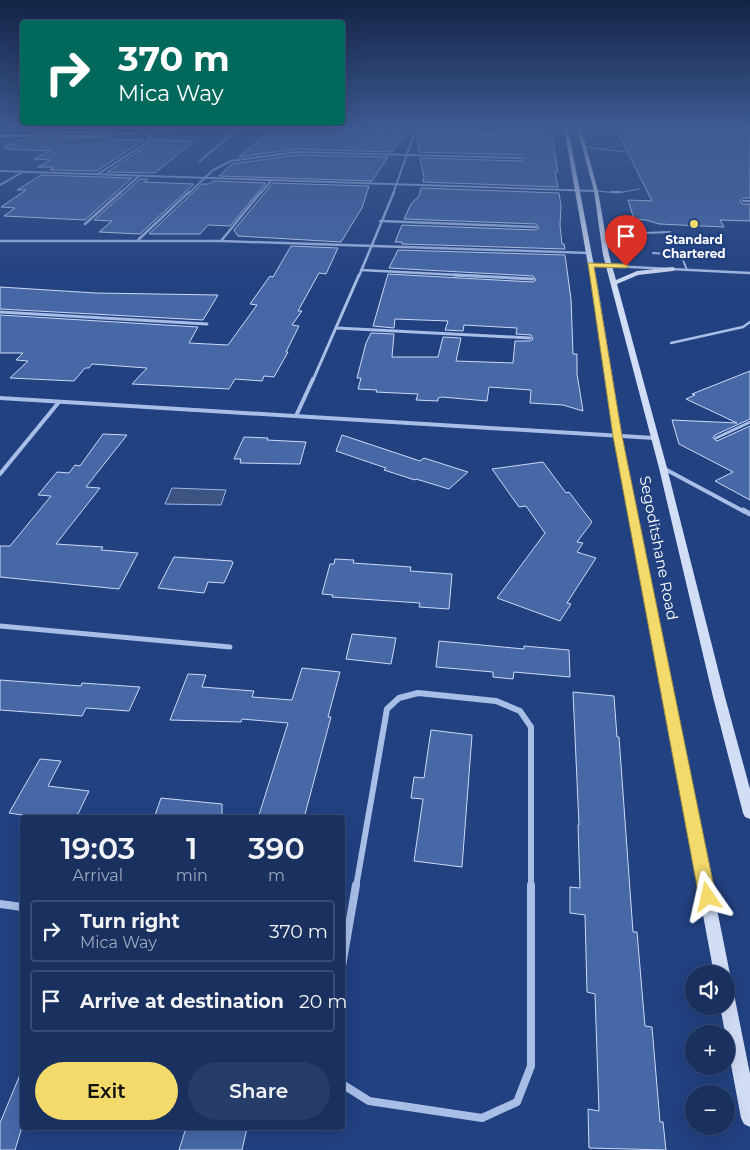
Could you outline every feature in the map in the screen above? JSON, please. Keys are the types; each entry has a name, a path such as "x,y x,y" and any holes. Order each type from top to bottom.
{"main road":[{"name":"Segoditshane Road","path":"575,182 589,253 618,436 720,965"},
{"name":"Segoditshane Road","path":"593,182 614,283 750,813"},
{"path":"614,283 637,273 673,268"},
{"path":"730,1015 750,1118"}],"street":[{"path":"85,224 133,182"},
{"path":"138,240 200,182"},
{"path":"221,240 270,182"},
{"path":"313,182 596,192"},
{"path":"296,416 336,328 398,182"},
{"path":"380,221 536,227"},
{"path":"0,242 221,240 589,253"},
{"path":"591,265 750,273"},
{"path":"361,270 533,279"},
{"path":"0,312 207,324"},
{"path":"336,328 530,338"},
{"path":"0,398 654,438"},
{"path":"0,474 59,402"},
{"path":"663,468 750,514"},
{"path":"0,626 230,647"},
{"path":"345,941 387,709 399,698 418,694 496,701 520,711 530,727 531,1066 517,1102 482,1118 370,1102 345,1086"},
{"path":"0,904 20,907"}],"lane":[{"path":"619,187 622,193"},
{"path":"596,192 622,193 639,188"},
{"path":"742,201 750,201"},
{"path":"644,233 670,232"},
{"path":"653,253 681,255 687,270"},
{"path":"671,343 743,327 750,322"},
{"path":"716,438 750,422"}],"water":[{"path":"172,488 226,490 221,505 165,504"}],"building":[{"path":"30,182 128,182 85,220 4,216 15,208 1,207 26,190 17,190"},
{"path":"137,182 194,184 140,234 99,232 112,221 94,220"},
{"path":"212,182 266,183 230,226 208,225 200,234 149,234 202,184 209,184"},
{"path":"423,182 557,182 558,187"},
{"path":"642,182 750,182 750,198 743,198 740,201 742,204 750,204 750,221 720,220 724,227 659,224 634,219 628,200 652,201"},
{"path":"273,183 369,186 362,208 341,242 238,236 234,230"},
{"path":"421,188 559,193 562,244 564,244 565,249 402,244 402,242 395,242 402,225 536,230 539,228 536,224 404,219 411,204 419,196"},
{"path":"291,246 338,248 326,274 319,273 298,311 302,311 292,325 299,326 286,352 288,352 274,377 264,376 262,381 235,379 229,389 132,384 147,368 92,364 89,368 85,368 74,381 10,378 28,361 16,360 23,353 0,353 0,315 198,327 189,343 228,345 257,305 250,304 270,276 273,277"},
{"path":"398,250 565,255 571,299 573,354 577,354 577,374 583,411 563,405 530,403 531,390 489,387 487,401 442,397 438,398 438,401 416,400 418,394 358,389 361,378 357,378 366,343 371,333 394,334 392,357 438,357 443,337 461,338 456,361 513,363 515,341 530,341 533,339 531,335 516,334 517,328 464,325 463,331 445,330 448,321 395,319 394,328 373,326 388,274 533,282 536,280 533,276 389,268"},
{"path":"0,287 96,293 218,295 203,320 0,309"},
{"path":"750,371 750,419 715,435 713,438 717,441 750,426 750,500 715,481 733,472 679,444 672,420 737,423 686,399 695,395 692,394"},
{"path":"103,434 127,435 86,487 100,488 56,544 103,547 101,550 138,553 119,589 0,577 0,546 10,546 51,496 38,495 57,472 69,473 75,465 80,466"},
{"path":"342,435 420,461 424,458 468,472 449,489 415,480 336,451"},
{"path":"244,437 306,442 300,464 240,463 241,459 234,459"},
{"path":"543,462 566,493 569,492 592,522 577,542 583,543 577,552 596,558 567,603 571,604 560,621 497,598 545,533 526,506 519,507 492,469"},
{"path":"174,557 232,561 233,563 224,583 208,582 204,593 158,588"},
{"path":"335,559 354,560 353,563 411,567 410,571 452,574 449,609 419,607 420,603 332,597 333,595 322,594 330,564 334,564"},
{"path":"352,634 396,638 391,664 346,659"},
{"path":"439,641 524,649 524,646 569,650 570,677 514,672 513,679 493,677 493,672 436,667"},
{"path":"302,668 340,672 328,717 331,717 305,815 259,815 288,723 242,719 241,722 170,720 188,674 206,675 202,687 254,691 252,697 292,700"},
{"path":"0,680 81,686 82,683 140,687 129,711 86,708 82,716 0,710"},
{"path":"573,692 614,696 617,737 619,737 633,932 637,932 645,1026 652,1027 660,1122 663,1122 666,1150 589,1148 588,1109 599,1111 595,994 587,992 585,915 570,913 570,887 580,888"},
{"path":"431,730 472,735 462,867 414,861 423,799 411,798 414,777 424,778"},
{"path":"40,759 61,761 48,786 89,791 77,815 23,815 9,813"},
{"path":"161,798 222,804 222,815 155,815"},
{"path":"20,1075 21,1130 15,1150 0,1150 0,1123"},
{"path":"185,1130 247,1130 242,1150 179,1150"}],"place":[{"name":"Standard Chartered","path":"694,224"}],"route":[{"path":"626,266 591,265 618,436 708,897"}]}
